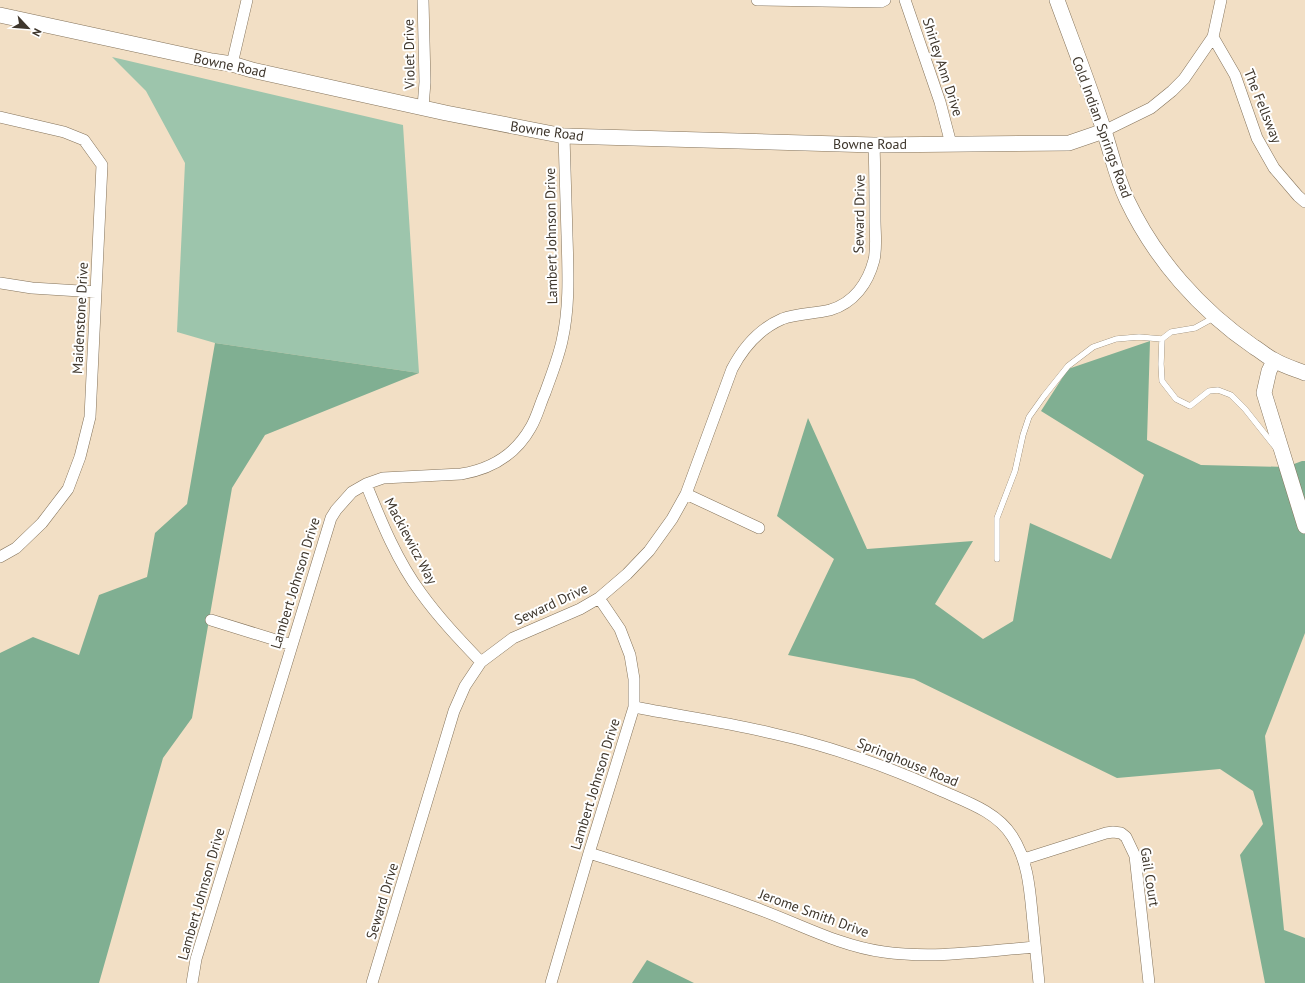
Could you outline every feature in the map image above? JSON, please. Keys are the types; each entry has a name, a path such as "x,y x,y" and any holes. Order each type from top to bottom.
{"street":[{"path":"232,64 247,0"},
{"name":"Violet Drive","path":"423,0 425,82 423,107"},
{"path":"757,0 881,2 885,0"},
{"name":"Shirley Ann Drive","path":"905,0 940,102 950,144"},
{"name":"Cold Indian Springs Road","path":"1057,0 1104,131 1114,170 1127,200 1142,228 1175,276 1194,297 1235,334 1274,361"},
{"path":"1104,131 1146,111 1172,91 1192,70 1213,37 1221,0"},
{"name":"Bowne Road","path":"0,15 232,64 252,70 529,130 564,136 874,145 1069,143 1104,131"},
{"name":"The Fellsway","path":"1213,37 1235,74 1257,138 1274,168 1305,202"},
{"name":"Maidenstone Drive","path":"0,117 64,132 84,140 102,165 90,417 80,457 68,489 42,523 16,548 0,557"},
{"name":"Lambert Johnson Drive","path":"192,983 196,959 331,518 352,492 366,484 383,478 461,474 482,470 491,466 510,453 521,442 532,427 562,342 566,317 568,276 564,136"},
{"name":"Seward Drive","path":"372,983 454,711 465,686 481,662 513,638 580,609 600,598 628,574 649,551 672,519 686,494 732,369 739,356 750,342 764,329 783,319 830,309 843,304 857,293 867,279 875,250 874,145"},
{"path":"0,283 32,288 96,292"},
{"path":"1305,373 1274,361 1266,382 1264,393 1305,526"},
{"name":"Mackiewicz Way","path":"366,484 376,510 400,559 420,593 481,662"},
{"path":"686,494 759,528"},
{"name":"Lambert Johnson Drive","path":"551,983 634,707 634,679 630,655 620,630 600,598"},
{"path":"211,620 292,645"},
{"name":"Springhouse Road","path":"634,707 770,732 820,745 916,779 986,812 1007,829 1020,849 1024,859 1030,888 1039,983"},
{"name":"Gail Court","path":"1024,859 1106,833 1121,833 1126,837 1135,856 1149,983"},
{"name":"Jerome Smith Drive","path":"589,853 694,886 754,907 837,940 883,952 908,955 943,955 1035,947"}],"lane":[{"path":"997,559 997,518 1015,471 1023,435 1029,417 1068,366 1093,347 1116,339 1139,337 1162,340 1172,332 1195,328 1215,317"},
{"path":"1162,340 1162,381 1176,399 1190,406 1209,392 1218,390 1231,395 1284,457"}],"green space":[{"path":"112,57 403,125 419,373 215,343 177,332 185,163 146,91"},
{"path":"1150,341 1147,440 1201,465 1286,467 1305,461 1305,633 1265,736 1284,930 1305,938 1305,983 1265,983 1240,855 1263,824 1253,791 1220,769 1117,778 914,679 788,655 834,559 777,516 808,418 867,549 973,541 935,604 983,639 1013,621 1030,523 1111,559 1144,475 1041,411 1068,369"},
{"path":"215,343 419,373 265,435 232,488 192,718 163,758 99,983 0,983 0,653 33,637 79,655 99,595 147,577 155,533 187,504"},
{"path":"647,960 694,983 632,983"}]}
